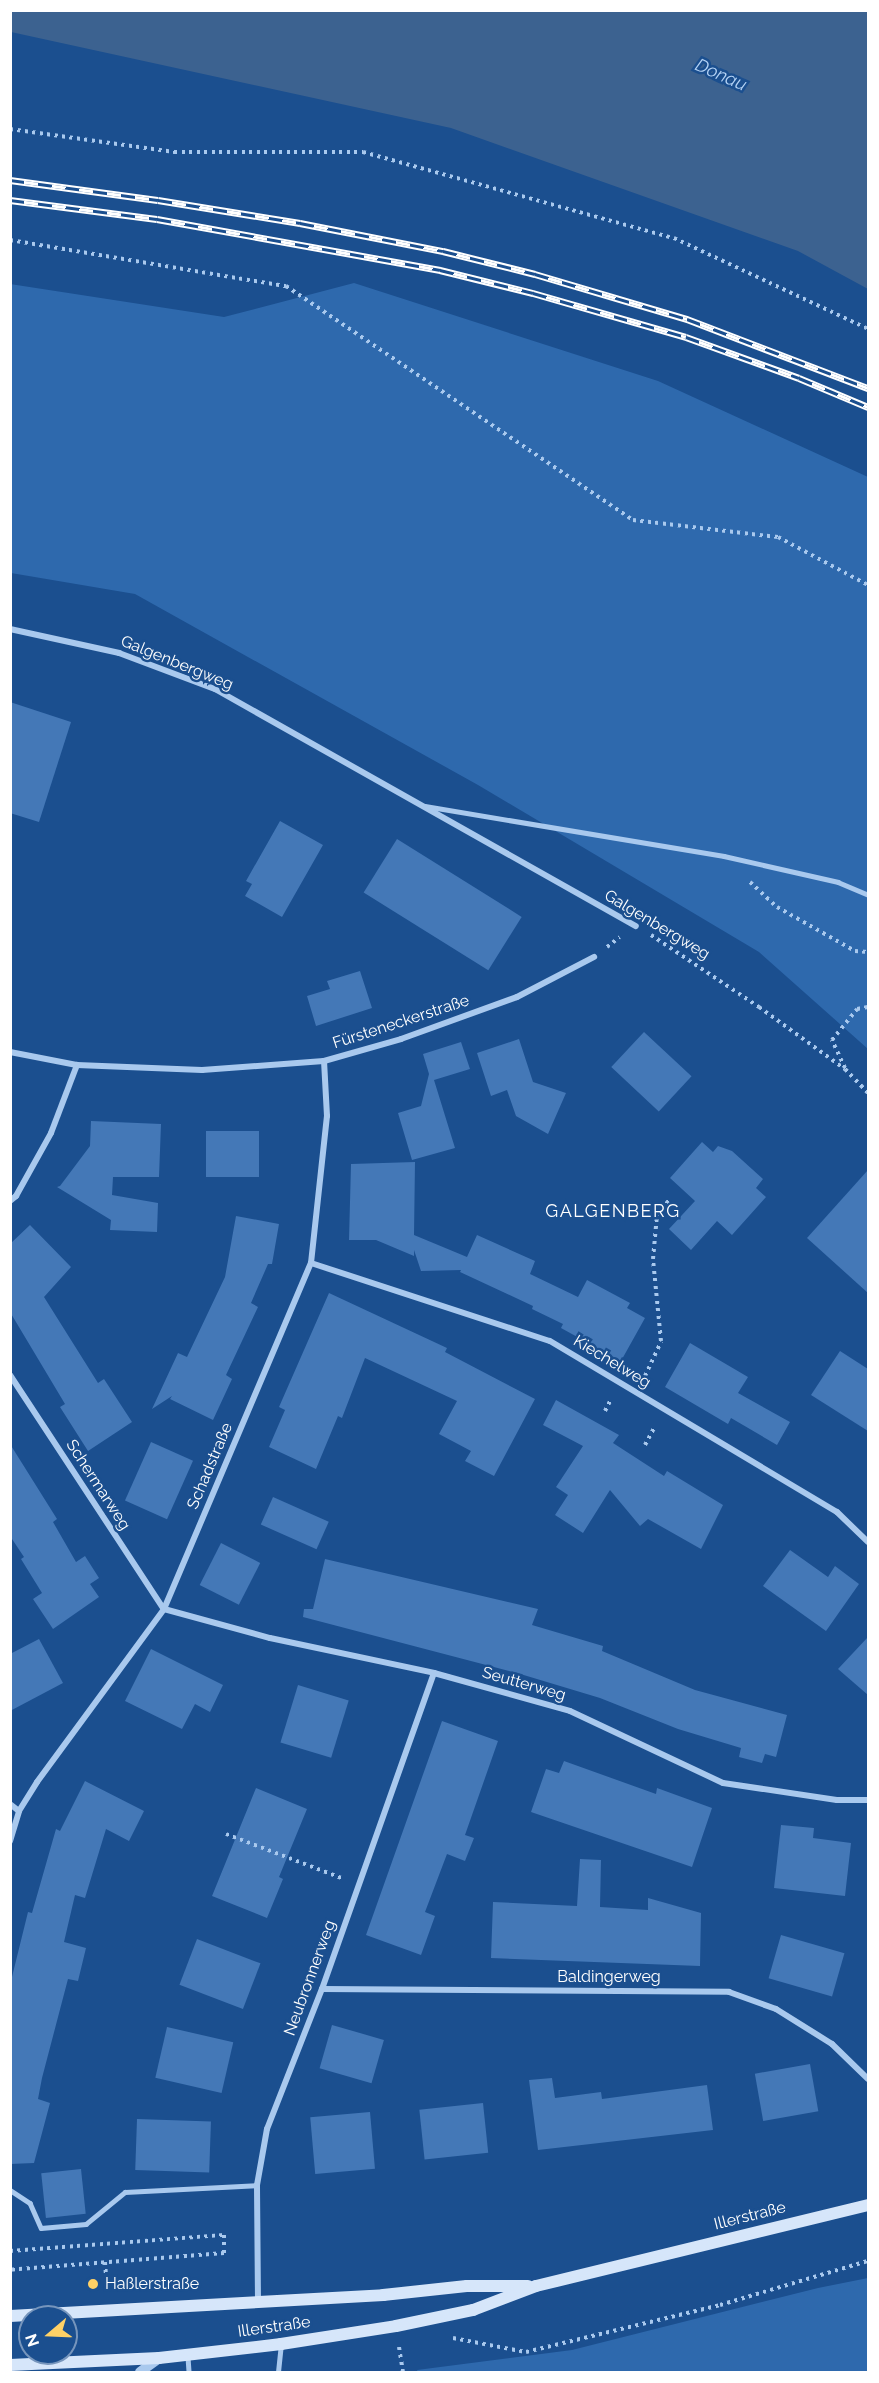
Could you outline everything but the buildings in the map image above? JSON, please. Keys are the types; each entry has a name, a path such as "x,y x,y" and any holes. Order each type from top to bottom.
{"main road":[{"name":"Illerstraße","path":"10,2365 159,2358 281,2344 396,2326 473,2310 536,2286 868,2205"},
{"name":"Illerstraße","path":"10,2316 382,2295 467,2286 536,2286"}],"street":[{"name":"Galgenbergweg","path":"10,629 119,653 215,689 415,804 636,926"},
{"name":"Fürsteneckerstraße","path":"10,1052 77,1065 202,1070 324,1061 401,1039 517,997 594,957"},
{"name":"Schadstraße","path":"10,1841 19,1811 164,1610 311,1263 327,1116 324,1061"},
{"path":"10,1201 16,1196 51,1133 77,1065"},
{"name":"Kiechelweg","path":"311,1263 550,1341 837,1512 868,1542"},
{"name":"Schermarweg","path":"10,1375 164,1610"},
{"name":"Seutterweg","path":"164,1610 270,1638 434,1673 570,1712 723,1784 837,1800 868,1800"},
{"name":"Neubronnerweg","path":"258,2301 257,2185 267,2129 321,1989 434,1673"},
{"path":"10,1804 19,1811"},
{"name":"Baldingerweg","path":"321,1989 729,1992 776,2009 832,2044 868,2079"},
{"path":"140,2373 159,2358"}],"lane":[{"name":"Galgenbergweg","path":"415,804 724,856 838,882 868,895"},
{"path":"10,2190 30,2204 41,2228 86,2224 125,2192 257,2185"},
{"path":"278,2373 281,2344"},
{"path":"188,2355 189,2373"}],"path":[{"path":"10,129 174,153 363,152 674,238 868,329"},
{"path":"10,240 286,286 633,520 778,537 868,585"},
{"path":"724,856 777,908 855,951 868,952"},
{"path":"594,957 636,926"},
{"name":"Galgenbergweg","path":"636,926 679,952 845,1069 868,1093"},
{"path":"845,1069 832,1040 857,1010 868,1007"},
{"path":"637,1393 661,1341 653,1259 657,1215 669,1200"},
{"path":"226,1834 359,1884"},
{"path":"10,2251 225,2235 224,2253 10,2270"},
{"path":"450,2337 526,2352 720,2305 868,2261"},
{"path":"105,2262 108,2309"}],"shaded area":[{"path":"354,283 658,381 868,477 868,1049 759,952 478,785 135,594 11,573 10,284 224,317"},
{"path":"868,2278 868,2372 418,2372 417,2370 572,2350 818,2288"}],"water":[{"name":"Donau","path":"11,10 868,11 868,289 798,251 451,128 11,32"}],"railway":[{"path":"10,180 158,200 300,223 443,251 535,274 687,319 868,388"},
{"path":"10,200 157,219 440,270 533,293 686,337 799,378 868,407"}],"place":[{"name":"Haßlerstraße","path":"93,2284"}],"district":[{"name":"GALGENBERG","path":"613,1211"}]}
